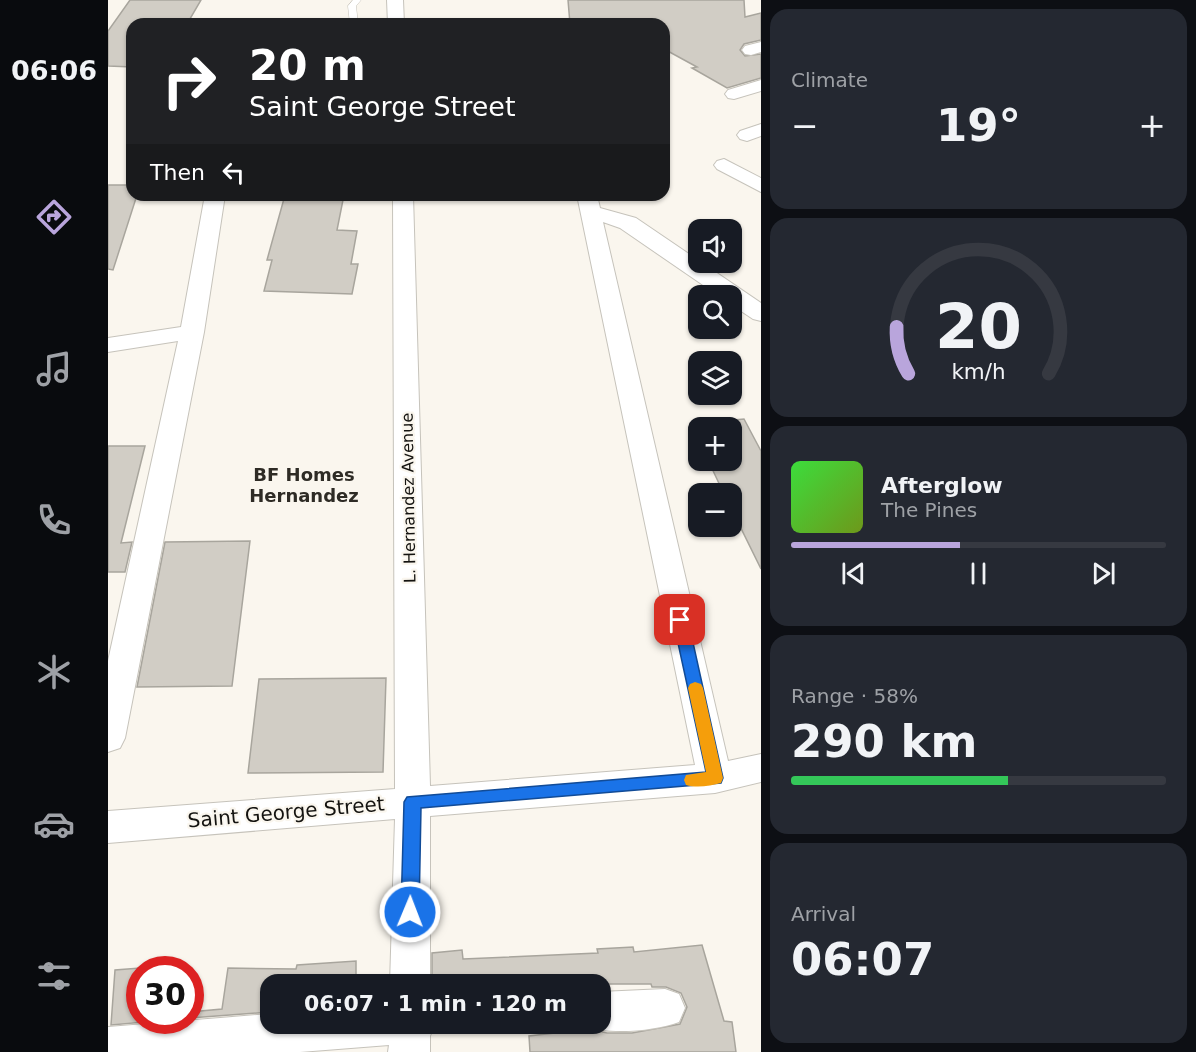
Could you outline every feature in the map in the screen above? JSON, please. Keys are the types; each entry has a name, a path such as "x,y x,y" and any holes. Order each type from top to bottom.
{"street":[{"path":"395,0 396,18"},
{"path":"734,94 761,85"},
{"path":"724,165 761,186"},
{"path":"108,738 192,332 214,201"},
{"name":"L. Hernandez Avenue","path":"403,201 413,802 410,974"},
{"path":"589,204 636,228 761,314"},
{"path":"589,204 715,778"},
{"path":"108,345 192,332"},
{"name":"Saint George Street","path":"108,827 715,778 761,768"},
{"path":"611,1011 665,1008"},
{"path":"108,1047 272,1034"},
{"path":"409,1052 410,1034"}],"lane":[{"path":"353,18 352,6 357,0"}],"building":[{"path":"130,0 201,0 190,18 126,18 126,67 108,66 108,31"},
{"path":"568,0 744,0 745,17 761,13 761,40 744,44 740,50 745,56 761,54 761,78 727,88 692,68 697,67 670,52 670,18 570,18"},
{"path":"108,185 126,185 126,201 135,201 113,270 108,269"},
{"path":"283,201 343,201 337,230 357,231 351,264 358,264 352,294 264,291 272,260 267,260"},
{"path":"742,419 744,419 761,451 761,569 742,530 742,483 719,483 713,471 742,471"},
{"path":"108,446 145,446 121,543 132,542 125,572 108,572"},
{"path":"250,541 232,686 137,687 165,542"},
{"path":"386,678 383,772 248,773 259,679"},
{"path":"702,945 724,1021 732,1022 736,1052 530,1052 529,1036 632,1033 680,1024 687,1007 681,993 666,987 652,987 651,984 611,984 611,974 432,974 432,953 462,950 463,959 598,953 597,949 633,947 634,952"},
{"path":"356,961 356,974 260,974 260,1013 204,1017 204,1011 222,1009 228,968 296,969 297,965"},
{"path":"126,969 126,1024 111,1025 115,970"}],"slow traffic":[{"path":"692,780 715,778 695,688"}],"district":[{"name":"BF Homes Hernandez","path":"304,485"}],"route":[{"path":"410,912 413,802 715,778 680,620"}]}
